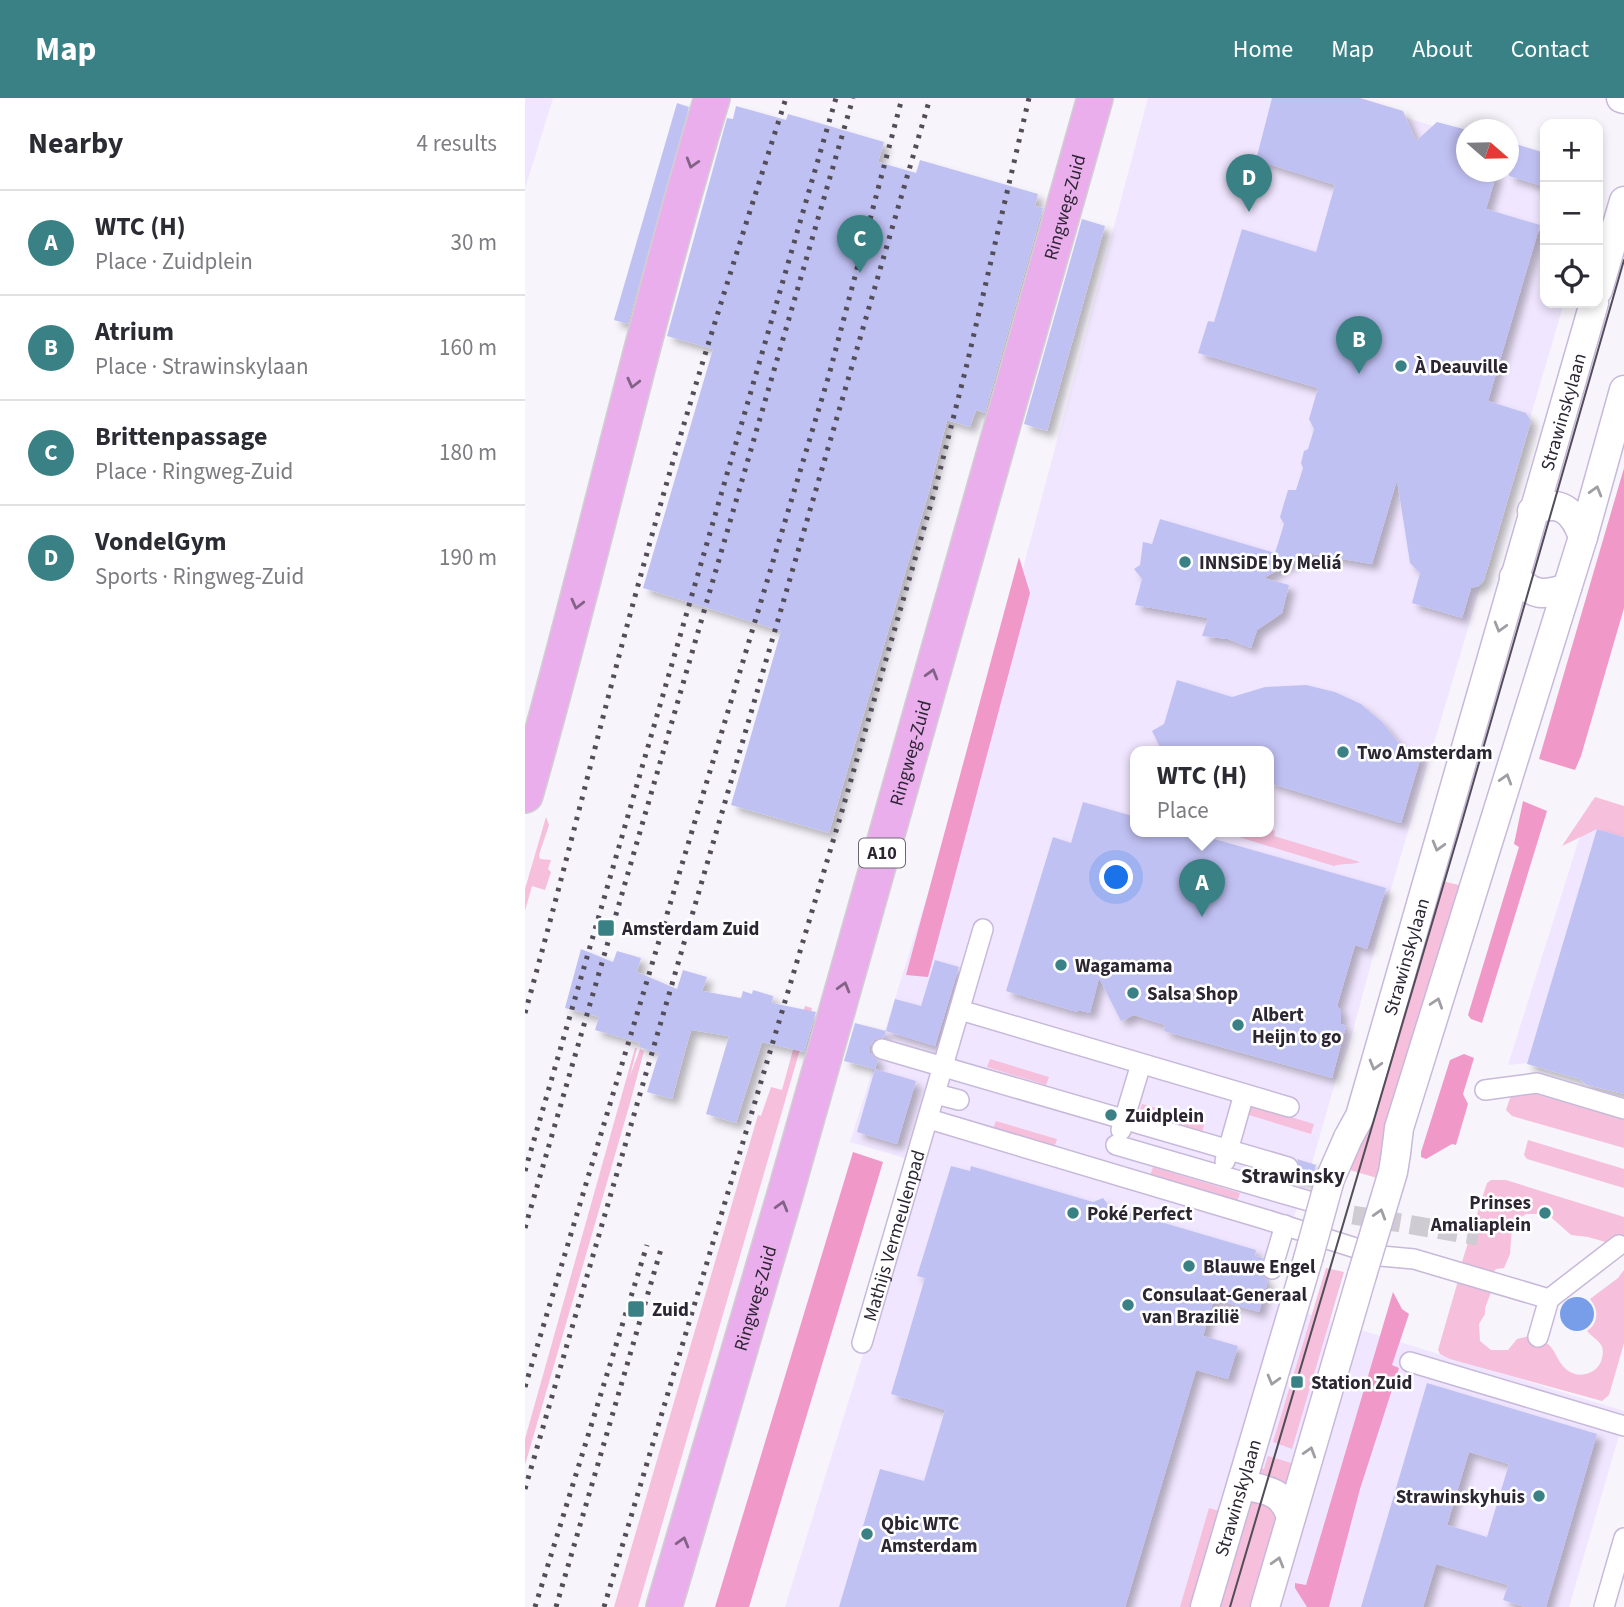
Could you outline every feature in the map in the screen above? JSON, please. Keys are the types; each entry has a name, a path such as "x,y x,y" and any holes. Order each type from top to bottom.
{"highway":[{"path":"525,795 555,689 652,307 712,98"},
{"name":"Ringweg-Zuid","path":"664,1607 790,1178 1095,98"}],"street":[{"path":"1603,273 1624,201"},
{"name":"Strawinskylaan","path":"1205,1607 1309,1246 1331,1179 1360,1116 1593,308"},
{"path":"1265,1607 1393,1172 1399,1128 1426,1036 1583,537 1624,390"},
{"path":"1532,511 1543,506 1562,509 1577,519 1583,537"},
{"path":"1514,578 1529,590 1538,593 1548,594 1567,588"},
{"path":"983,929 927,1124 1108,1172 1285,1225 1309,1246 1414,1259 1549,1299"},
{"path":"960,1010 1289,1107"},
{"path":"882,1049 1284,1166 1264,1219"},
{"path":"1108,1172 1140,1064"},
{"path":"1485,1090 1537,1083 1624,1109"},
{"path":"936,1094 960,1100"},
{"path":"1221,1175 1244,1094"},
{"name":"Mathijs Vermeulenpad","path":"862,1343 927,1124"},
{"path":"1116,1145 1319,1204"},
{"path":"1272,1269 1285,1225"},
{"path":"1538,1337 1549,1299 1619,1245"},
{"path":"1410,1362 1624,1426"},
{"path":"1242,1485 1274,1493 1284,1500 1291,1517"},
{"path":"1604,1607 1617,1584 1624,1538"}],"shaded area":[{"path":"525,98 553,98 525,189"},
{"path":"1148,98 1342,98 1456,133 1456,182 1519,182 1519,152 1540,158 1540,308 1563,308 1393,882 1348,1049 1337,1076 1305,1187 1263,1300 1624,1411 1569,1607 785,1607 922,1163 850,1142 984,715"},
{"path":"1624,468 1624,608 1575,770 1539,759"},
{"path":"1019,557 1030,593 928,977 906,975"},
{"path":"1595,797 1624,806 1624,837 1597,829 1562,846"},
{"path":"1523,801 1547,811 1482,1023 1468,1015 1519,847 1514,844"},
{"path":"1591,801 1624,810 1541,1062 1508,1065"},
{"path":"546,817 549,825 539,855 540,859 551,860 548,869 551,872 545,890 532,886 525,911 525,889"},
{"path":"1274,836 1360,862 1334,866 1239,837"},
{"path":"1442,881 1463,886 1384,1180 1343,1168"},
{"path":"805,1006 812,1008 638,1607 614,1607 758,1115 761,1116 771,1087 782,1090"},
{"path":"635,1048 630,1076 640,1049 644,1051 525,1465 525,1439"},
{"path":"1464,1054 1474,1058 1463,1094 1468,1104 1456,1145 1452,1144 1426,1159 1421,1157 1421,1152 1450,1060"},
{"path":"990,1059 1049,1077 1046,1085 987,1067"},
{"path":"1519,1089 1624,1120 1624,1148 1512,1116 1506,1110 1512,1092"},
{"path":"1142,1104 1205,1122 1202,1132 1139,1113"},
{"path":"1251,1105 1314,1124 1311,1134 1249,1115"},
{"path":"996,1121 1057,1139 1054,1148 993,1129"},
{"path":"1528,1140 1624,1169 1624,1188 1527,1159 1524,1155"},
{"path":"853,1152 883,1162 749,1607 715,1607"},
{"path":"1153,1167 1240,1193 1237,1202 1150,1176"},
{"path":"1491,1180 1506,1180 1624,1217 1624,1237 1609,1243 1571,1235 1552,1218 1543,1214 1526,1214 1512,1227 1510,1254 1504,1268 1496,1269 1490,1276 1461,1265 1487,1183"},
{"path":"1326,1268 1344,1272 1292,1449 1273,1442"},
{"path":"1624,1270 1624,1343 1609,1395 1602,1401 1450,1359 1438,1350 1458,1281 1493,1287 1479,1324 1480,1341 1491,1350 1508,1350 1517,1339 1533,1335 1548,1344 1562,1365 1572,1373 1583,1375 1593,1371 1600,1363 1603,1349 1587,1331 1594,1324 1596,1316 1590,1299 1618,1278"},
{"path":"1393,1292 1402,1309 1409,1314 1392,1365 1399,1368 1360,1489 1329,1607 1307,1607 1295,1588 1295,1583 1306,1585"},
{"path":"1268,1456 1301,1466 1291,1489 1256,1473 1252,1465 1264,1469"},
{"path":"1246,1499 1279,1506 1255,1590 1255,1607 1213,1607"},
{"path":"1209,1508 1223,1512 1191,1607 1180,1607"}],"water":[{"path":"1577,1297 1589,1302 1594,1314 1589,1326 1577,1331 1565,1326 1560,1314 1565,1302"}],"building":[{"path":"1272,98 1360,98 1403,111 1416,141 1437,122 1456,127 1456,182 1494,182 1486,209 1540,225 1488,401 1526,413 1531,421 1484,580 1479,586 1471,588 1462,618 1412,603 1420,573 1410,563 1397,480 1372,564 1307,553 1264,578 1289,585 1282,613 1257,630 1251,648 1228,639 1202,636 1208,618 1135,605 1142,579 1134,569 1140,565 1143,542 1152,544 1160,519 1275,553 1284,524 1280,517 1288,490 1296,490 1303,468 1301,463 1304,451 1308,449 1314,429 1309,419 1318,388 1198,353 1208,321 1214,322 1242,229 1316,252 1335,185 1256,160"},
{"path":"677,103 689,107 628,324 614,320"},
{"path":"736,106 786,120 788,114 884,142 878,162 916,173 920,160 1038,194 1035,206 1043,208 985,413 976,410 970,427 947,420 930,488 829,833 731,805 781,631 643,588 713,349 667,336 727,118 733,119"},
{"path":"1519,145 1540,151 1540,185 1519,179"},
{"path":"1082,219 1105,226 1047,431 1024,424"},
{"name":"Two Amsterdam","path":"1177,680 1232,697 1265,687 1306,685 1335,692 1361,704 1382,722 1403,748 1422,753 1401,823 1274,785 1274,746 1160,746 1152,731 1164,724"},
{"path":"1083,802 1130,815 1130,837 1207,837 1386,888 1367,949 1355,945 1337,1006 1341,1010 1341,1024 1346,1026 1332,1078 1164,1031 1165,1025 1134,1015 1121,1021 1099,978 1090,1013 1077,1012 1006,991 1053,837 1071,843"},
{"path":"1597,829 1624,837 1624,1094 1587,1085 1579,1079 1527,1064"},
{"path":"581,949 613,962 617,951 641,958 637,972 677,989 683,970 707,977 702,991 741,998 743,991 752,994 753,990 773,996 772,1003 816,1012 804,1052 762,1042 736,1123 706,1114 729,1036 691,1030 672,1099 647,1092 659,1053 639,1047 640,1043 595,1030 599,1017 565,1008"},
{"path":"935,960 959,967 935,1046 886,1031 895,999 921,1006"},
{"path":"855,1023 886,1031 884,1037 874,1040 870,1046 870,1053 878,1060 875,1069 844,1061"},
{"path":"875,1069 916,1081 897,1144 857,1132"},
{"path":"1297,1159 1316,1165 1311,1183 1292,1178 1300,1170"},
{"path":"951,1166 970,1171 971,1166 1093,1202 1103,1198 1110,1207 1256,1250 1255,1256 1263,1258 1260,1273 1268,1281 1259,1312 1214,1299 1203,1336 1238,1346 1228,1379 1196,1370 1125,1607 839,1607 880,1469 924,1481 945,1410 891,1394 925,1278 917,1276"},
{"name":"Strawinskyhuis","path":"1427,1383 1597,1434 1546,1607 1525,1607 1503,1600 1508,1585 1436,1564 1423,1607 1361,1607","holes":["1469,1452 1509,1464 1487,1537 1447,1525"]}],"tunnel":[{"path":"1353,1215 1478,1236"}],"tram line":[{"path":"1230,1607 1459,832 1624,260"}],"railway":[{"path":"525,1013 663,496 786,98"},
{"path":"525,1171 836,98"},
{"path":"525,1228 853,98"},
{"path":"525,1387 829,375 902,98"},
{"path":"525,1489 930,98"},
{"path":"604,1607 935,490 1029,98"},
{"path":"535,1607 647,1245"},
{"path":"556,1607 661,1249"}],"place":[{"name":"VondelGym","path":"1249,212"},
{"name":"Brittenpassage","path":"860,273"},
{"name":"À Deauville","path":"1401,366"},
{"name":"Atrium","path":"1359,374"},
{"name":"INNSiDE by Meliá","path":"1185,562"},
{"name":"Two Amsterdam","path":"1343,752"},
{"name":"WTC (H)","path":"1202,917"},
{"name":"Amsterdam Zuid","path":"606,928"},
{"name":"Wagamama","path":"1061,965"},
{"name":"Salsa Shop","path":"1133,993"},
{"name":"Albert Heijn to go","path":"1238,1025"},
{"name":"Zuidplein","path":"1111,1115"},
{"name":"Poké Perfect","path":"1073,1213"},
{"name":"Prinses Amaliaplein","path":"1545,1213"},
{"name":"Blauwe Engel","path":"1189,1266"},
{"name":"Consulaat-Generaal van Brazilië","path":"1128,1305"},
{"name":"Zuid","path":"636,1309"},
{"name":"Station Zuid","path":"1297,1382"},
{"name":"Strawinskyhuis","path":"1539,1496"},
{"name":"Qbic WTC Amsterdam","path":"867,1534"}],"district":[{"name":"Strawinsky","path":"1293,1176"}]}
